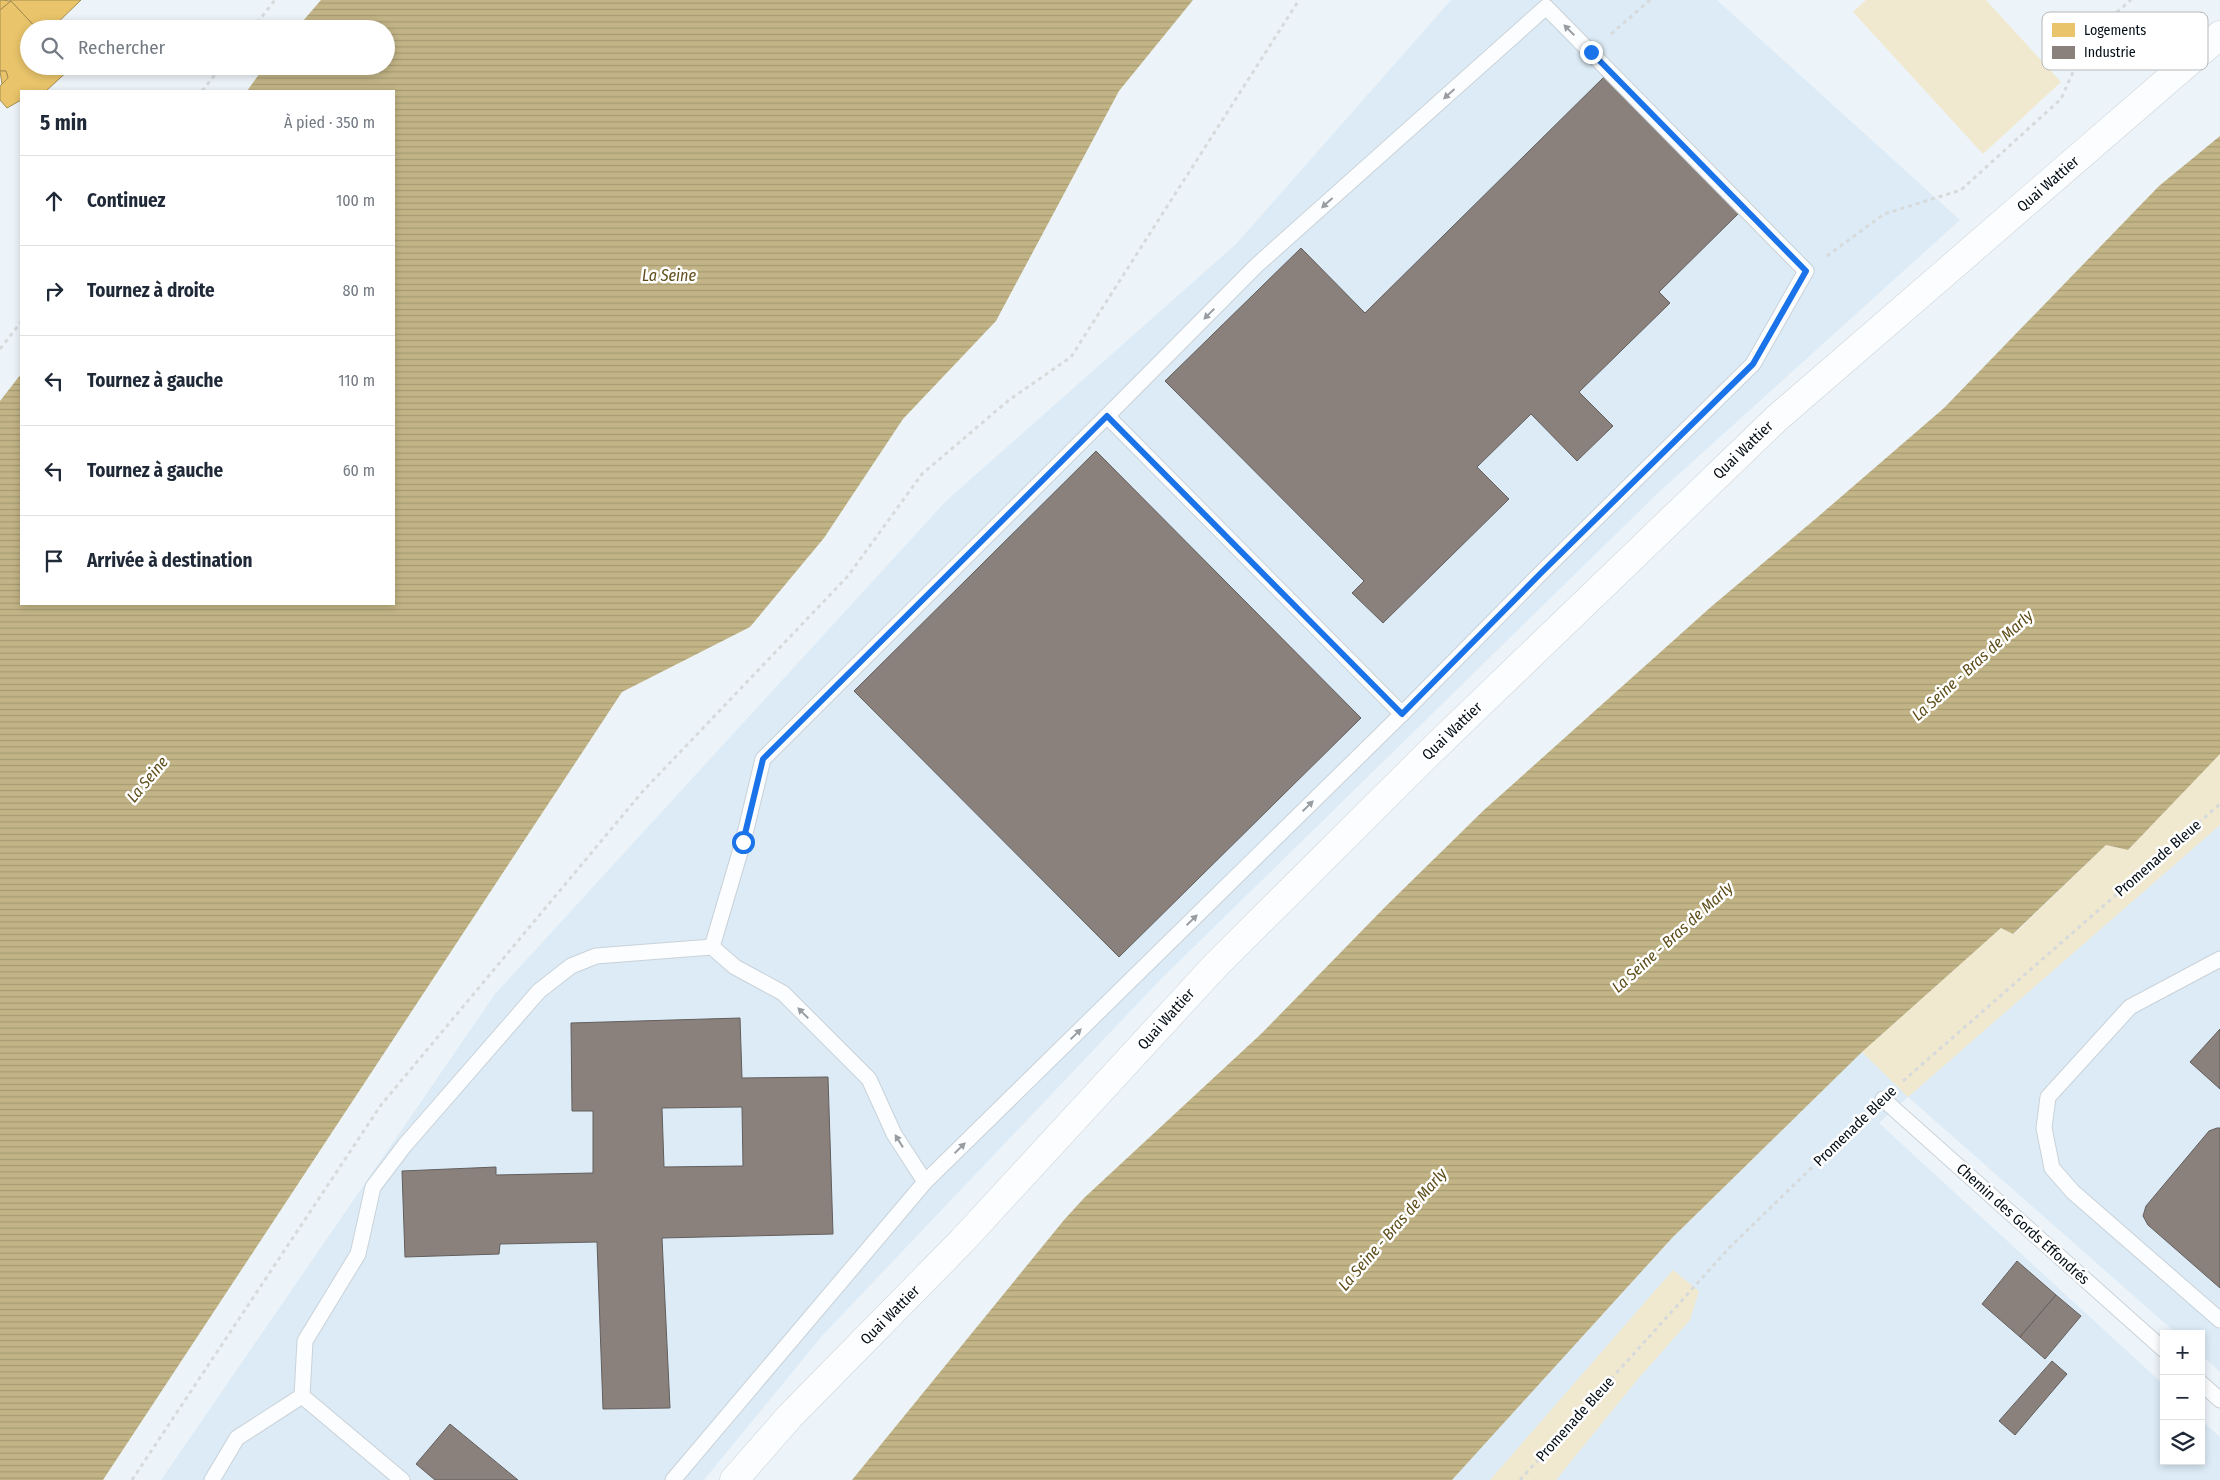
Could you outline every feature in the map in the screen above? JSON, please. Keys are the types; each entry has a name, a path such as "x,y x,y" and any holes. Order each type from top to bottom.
{"street":[{"name":"Quai Wattier","path":"2208,45 2220,35"},
{"name":"Quai Wattier","path":"734,1480 790,1416 962,1241 1216,965 1427,755 1776,419 2180,70"}],"lane":[{"path":"673,1480 925,1182 1402,714 1541,573 1753,364 1806,271 1546,7 1257,265 763,759 743,842 712,947"},
{"path":"1107,416 1402,714"},
{"path":"302,1396 305,1341 358,1254 372,1187 405,1145 539,991 571,966 596,956 712,947 735,967 783,992 869,1078 894,1134 925,1182"},
{"path":"2220,959 2130,1007 2048,1097 2044,1128 2052,1168 2073,1192 2220,1320"},
{"name":"Chemin des Gords Effondrés","path":"1882,1099 2160,1346"},
{"path":"2205,1387 2220,1400"},
{"path":"212,1480 237,1438 302,1396"},
{"path":"302,1396 402,1480"}],"path":[{"path":"259,20 275,0"},
{"path":"132,1480 381,1104 643,792 848,576 922,474 1008,400 1071,357 1299,0"},
{"path":"1591,52 1650,0"},
{"path":"2117,12 2131,0"},
{"path":"1806,271 1884,214 1961,190 2061,99 2074,70"},
{"path":"203,90 215,75"},
{"path":"0,350 20,323"},
{"name":"Promenade Bleue","path":"1520,1480 1730,1248 1882,1099 2220,804"}],"shaded area":[{"path":"1451,0 1717,0 1960,220 1658,493 1160,980 822,1336 704,1480 161,1480 495,994 946,501 1236,244"},
{"path":"1866,0 1986,0 2042,61 2042,70 2050,70 2061,82 1983,154 1853,12"},
{"path":"2220,754 2220,825 1908,1097 1862,1052 2001,928 2014,934 2106,845 2128,850"},
{"path":"2220,825 2220,1372 2205,1359 2205,1330 2172,1330 1908,1097 1879,1123 2160,1381 2160,1465 2205,1465 2205,1424 2220,1437 2220,1480 1556,1480 1637,1380 1690,1320 1673,1270 1490,1480 1452,1480 1672,1238 1862,1052 1908,1096"},
{"path":"1673,1270 1699,1291 1690,1320 1637,1380 1556,1480 1490,1480"}],"water":[{"name":"La Seine","path":"321,0 1193,0 1119,91 996,321 903,419 824,538 750,627 622,692 103,1480 0,1480 0,401 20,375 20,605 395,605 395,90 248,90 259,75 395,75 395,20 304,20"},
{"name":"La Seine - Bras de Marly","path":"2220,136 2220,754 2128,850 2106,845 2013,934 2001,928 1862,1052 1672,1238 1452,1480 852,1480 1084,1198 1262,1033 1386,906 1484,810 1712,606 1944,408 2159,186"}],"building: Logements":[{"path":"10,0 81,0 60,20 29,20"},
{"path":"0,1 11,1 0,10"},
{"path":"11,1 29,20 20,20 20,75 63,75 47,90 20,90 20,101 7,108 0,100 0,86 8,78 6,71 0,71 0,10"},
{"path":"0,71 6,71 8,78 2,84"}],"building: Industrie":[{"path":"1607,74 1742,210 1659,292 1670,303 1579,392 1613,426 1577,461 1531,414 1477,467 1509,499 1383,623 1352,593 1364,581 1165,381 1301,248 1365,313"},
{"path":"1096,451 1361,718 1119,957 854,691"},
{"path":"740,1018 742,1078 828,1077 833,1234 662,1238 670,1408 603,1409 597,1242 500,1244 499,1254 405,1257 402,1171 496,1167 496,1175 593,1173 593,1111 572,1111 571,1023","holes":["742,1107 743,1166 664,1167 662,1108"]},
{"path":"2220,1029 2220,1089 2190,1062"},
{"path":"2220,1128 2220,1288 2148,1225 2143,1216 2146,1206 2209,1131"},
{"path":"2017,1261 2056,1295 2020,1337 1982,1304"},
{"path":"2056,1295 2081,1316 2045,1359 2020,1337"},
{"path":"2052,1361 2067,1374 2015,1435 1999,1421"},
{"path":"450,1424 518,1480 435,1480 416,1464"}],"route":[{"path":"743,842 763,759 1107,416 1402,714 1541,573 1753,364 1806,271 1591,52"}]}
